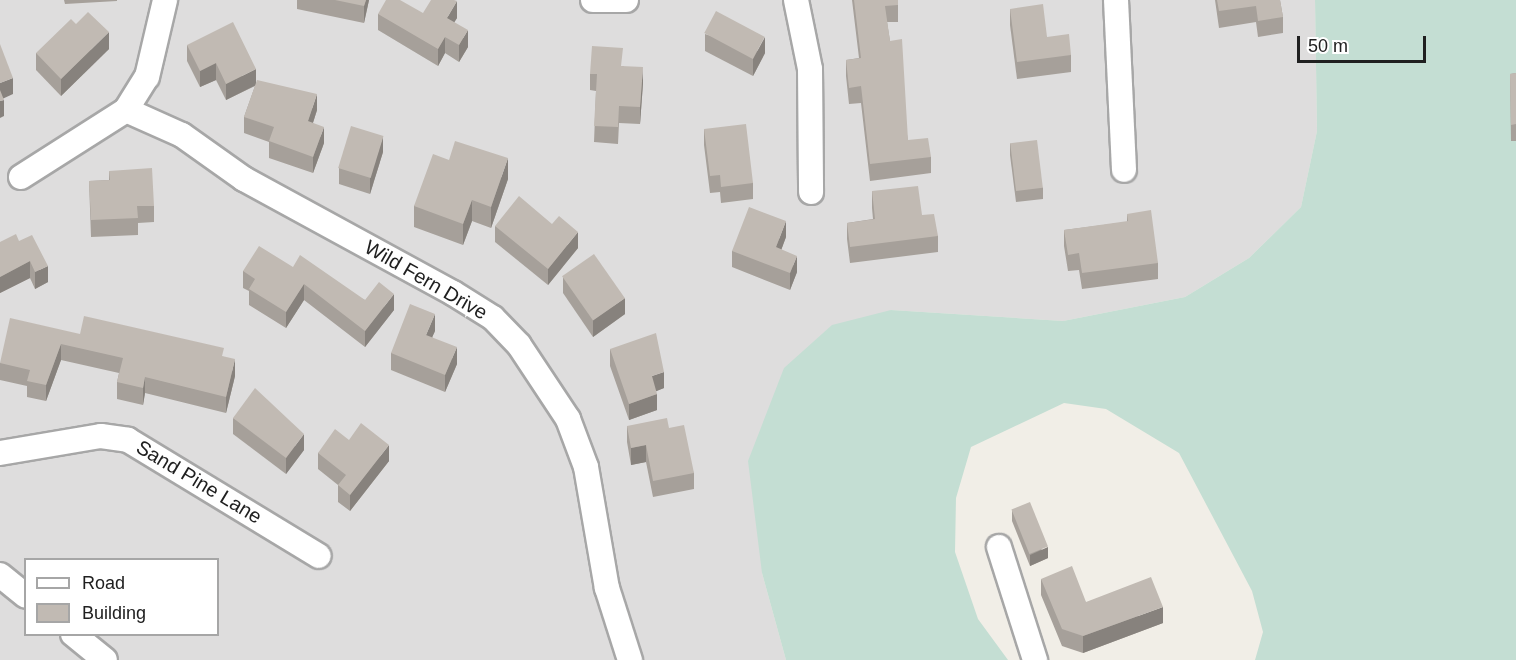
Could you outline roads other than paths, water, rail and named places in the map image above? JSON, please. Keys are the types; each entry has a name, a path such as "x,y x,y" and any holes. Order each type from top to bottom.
{"street":[{"path":"21,177 126,110 147,77 165,0"},
{"path":"593,0 626,0"},
{"path":"796,0 810,69 811,192"},
{"path":"1116,0 1124,170"},
{"name":"Wild Fern Drive","path":"126,110 182,135 244,179 453,293 493,318 519,345 568,419 586,467 607,588 630,660"},
{"name":"Sand Pine Lane","path":"0,453 101,436 128,440 319,556"},
{"path":"999,547 1035,660"},
{"path":"0,575 24,594"},
{"path":"75,636 105,660"}]}
